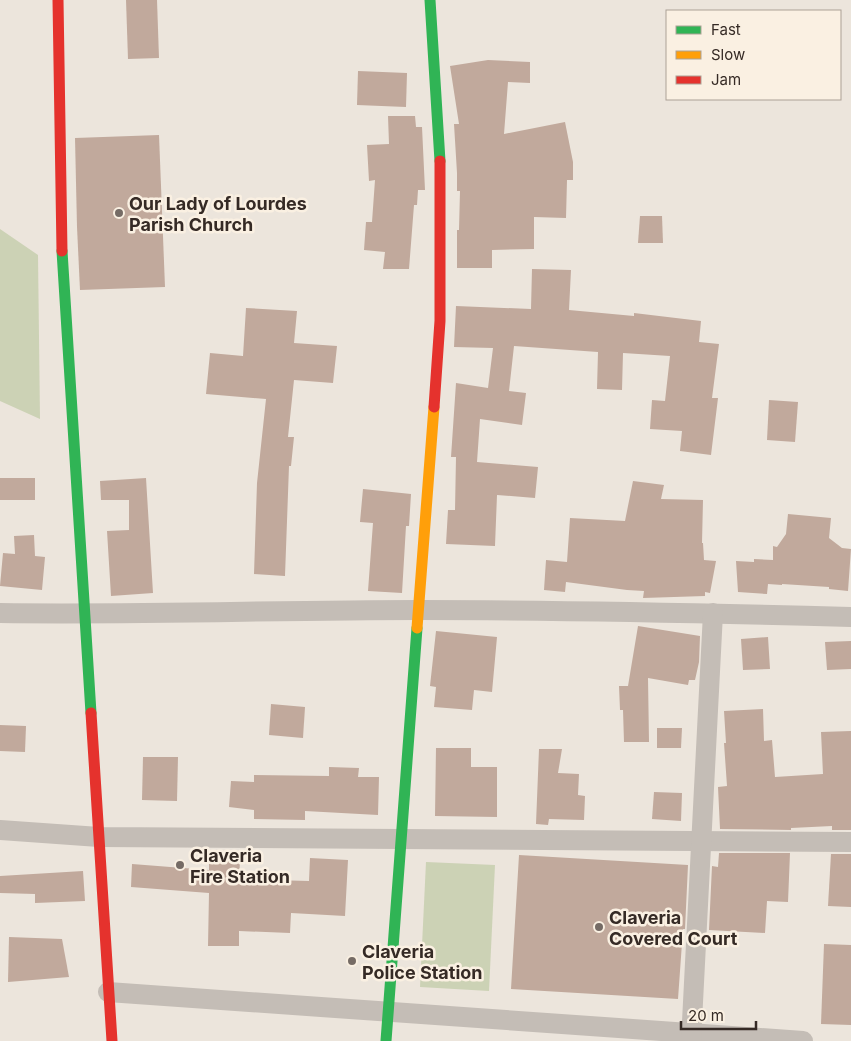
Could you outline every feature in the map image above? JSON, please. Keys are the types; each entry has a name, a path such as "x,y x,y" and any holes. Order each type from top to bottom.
{"street":[{"path":"58,0 61,233 112,1041"},
{"path":"386,1041 440,321 441,174 430,0"},
{"path":"0,613 85,614 419,610 713,613 851,617"},
{"path":"691,1037 713,613"},
{"path":"0,830 99,837 851,842"},
{"path":"108,992 388,1012 691,1037 803,1041"}],"green space":[{"path":"0,229 38,255 40,419 0,401"},
{"path":"426,862 495,865 489,991 420,987"}],"building":[{"path":"126,0 157,0 159,58 128,59"},
{"path":"488,60 530,62 530,83 508,82 504,134 565,122 573,162 573,180 567,180 566,218 534,217 534,249 492,250 492,268 457,268 460,191 457,191 454,124 459,124 450,66"},
{"path":"358,71 407,73 406,107 357,105"},
{"path":"388,116 415,116 416,127 422,127 425,190 418,190 417,205 414,205 409,269 383,269 385,252 364,250 366,222 372,222 375,180 369,181 367,145 389,144"},
{"name":"Our Lady of Lourdes Parish Church","path":"159,135 165,287 80,290 75,138"},
{"path":"640,216 662,216 663,243 638,243"},
{"path":"532,269 571,270 569,310 634,316 634,313 701,321 699,342 719,344 712,398 718,398 711,455 680,451 682,431 650,429 652,400 665,401 670,356 623,353 622,390 597,389 598,352 514,346 509,391 526,393 522,425 480,419 477,462 538,467 535,498 497,495 495,546 446,544 448,510 455,510 456,457 451,457 456,383 488,388 493,348 454,347 456,306 531,309"},
{"path":"246,308 297,311 294,343 337,346 333,383 294,380 288,437 294,437 291,466 289,466 285,576 254,574 257,483 266,399 206,394 210,353 243,356"},
{"path":"769,400 798,402 795,442 767,440"},
{"path":"0,478 35,478 35,500 0,500"},
{"path":"146,478 153,593 111,596 107,531 129,530 129,500 101,500 100,481"},
{"path":"633,481 664,485 661,499 703,500 702,543 704,560 716,561 710,593 705,592 705,596 643,598 644,591 566,582 565,592 544,590 546,560 567,562 570,518 625,521"},
{"path":"363,489 411,494 409,526 406,526 402,593 368,591 373,523 360,522"},
{"path":"788,514 831,518 829,538 842,548 851,549 848,591 829,589 829,587 768,584 767,594 738,592 736,561 754,562 754,559 773,560 773,546 777,547 786,534"},
{"path":"34,535 35,556 45,557 42,590 0,586 3,553 15,554 14,536"},
{"path":"638,626 700,636 699,662 695,680 689,680 688,685 648,678 649,742 624,742 623,710 620,710 619,686 628,686"},
{"path":"436,631 497,637 492,692 474,690 472,710 434,707 436,687 430,686"},
{"path":"768,637 770,669 743,670 741,639"},
{"path":"851,641 851,669 827,670 825,642"},
{"path":"271,704 305,707 303,738 269,735"},
{"path":"763,709 764,741 772,740 775,777 823,774 821,732 851,731 851,830 832,830 832,826 791,828 791,830 720,829 718,787 727,786 724,711"},
{"path":"0,725 26,726 25,752 0,751"},
{"path":"657,728 682,728 681,748 657,748"},
{"path":"436,748 471,748 471,767 497,767 497,817 435,816"},
{"path":"539,749 562,749 558,773 579,774 578,795 585,796 584,820 549,819 548,825 536,824"},
{"path":"143,757 178,757 177,801 142,800"},
{"path":"329,767 359,768 358,777 379,777 378,815 305,811 305,820 254,819 254,810 229,807 231,781 254,782 254,775 329,776"},
{"path":"654,792 682,793 681,821 652,819"},
{"path":"719,853 790,853 788,902 767,901 765,933 709,930 712,866 718,867"},
{"path":"831,854 851,854 851,907 828,906"},
{"name":"Claveria Covered Court","path":"519,855 688,865 685,929 683,929 678,999 511,989"},
{"path":"310,858 348,860 345,916 291,913 290,933 239,931 239,946 208,946 209,893 131,887 132,864 209,870 209,860 240,861 239,879 309,881"},
{"path":"83,871 85,901 35,903 35,894 0,893 0,876"},
{"path":"9,937 62,939 69,977 8,982"},
{"path":"824,944 851,945 851,1025 821,1024"}],"traffic: fast":[{"path":"430,0 440,161"},
{"path":"62,251 91,713"},
{"path":"386,1041 417,628"}],"traffic: slow":[{"path":"417,628 434,407"}],"traffic: jam":[{"path":"58,0 62,251"},
{"path":"434,407 440,321 440,161"},
{"path":"91,713 112,1041"}],"place":[{"name":"Our Lady of Lourdes Parish Church","path":"119,213"},
{"name":"Claveria Fire Station","path":"180,865"},
{"name":"Claveria Covered Court","path":"599,927"},
{"name":"Claveria Police Station","path":"352,961"}]}
